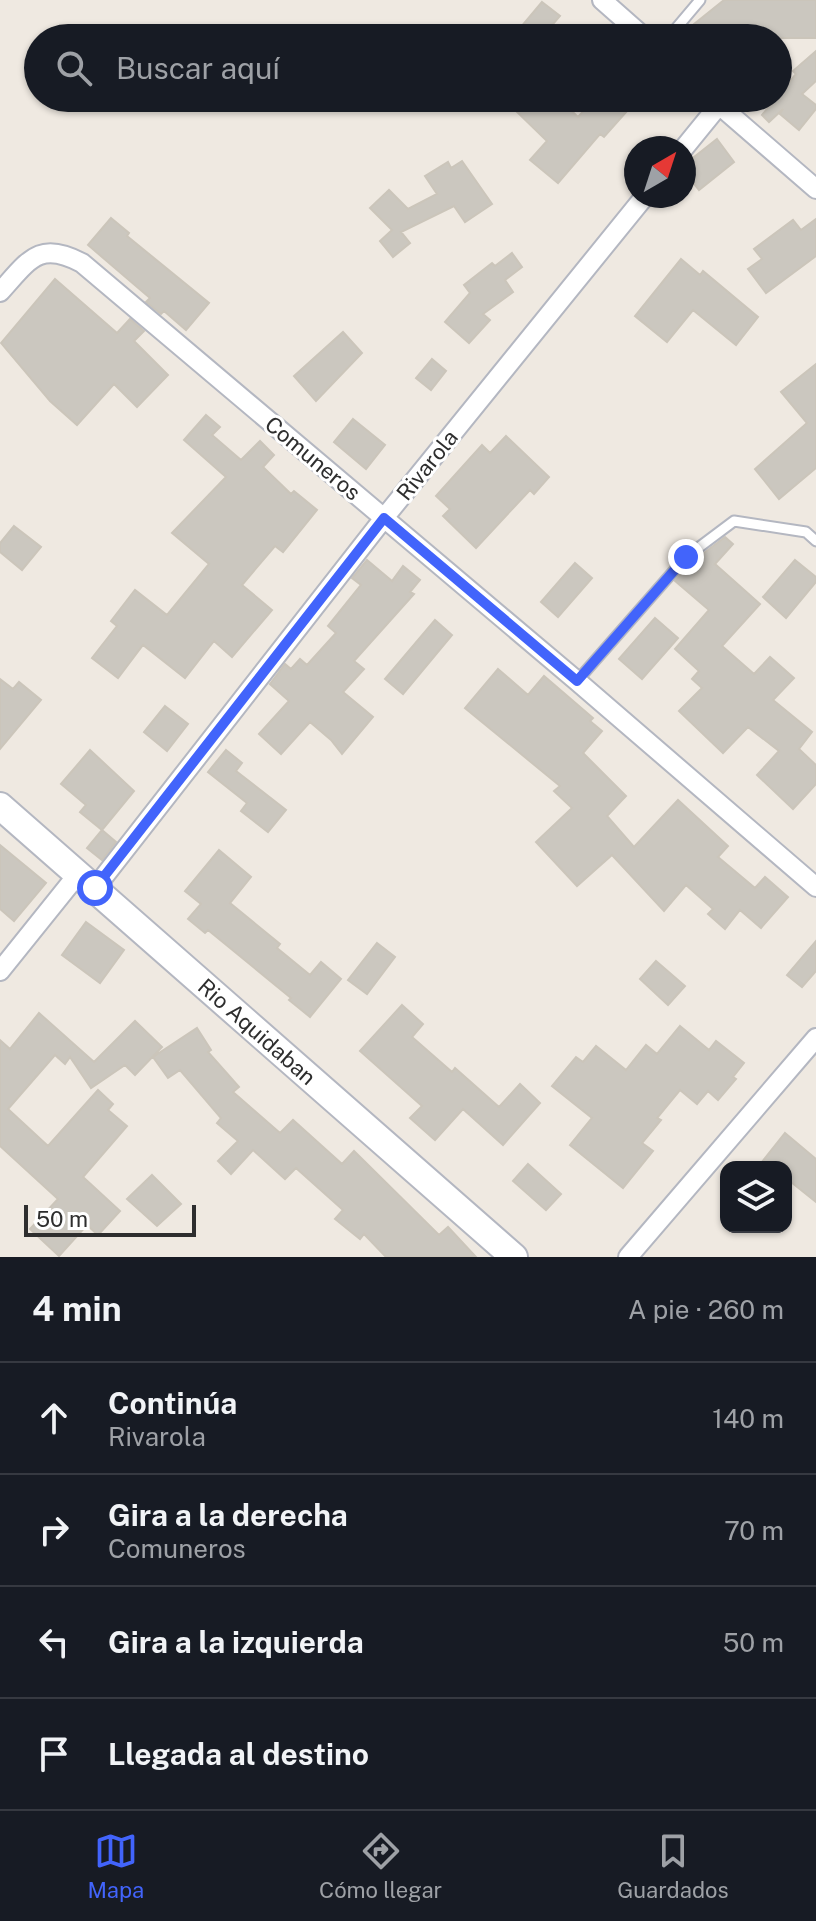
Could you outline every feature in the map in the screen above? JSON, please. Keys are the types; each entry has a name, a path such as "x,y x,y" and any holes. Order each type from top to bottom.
{"street":[{"path":"602,0 629,24"},
{"path":"692,136 708,112"},
{"path":"728,112 816,189"},
{"name":"Rivarola","path":"0,971 86,881 635,208"},
{"name":"Comuneros","path":"0,292 39,254 61,252 82,263 816,887"},
{"name":"Rio Aquidaban","path":"0,806 514,1257"},
{"path":"628,1257 816,1038"}],"lane":[{"path":"680,24 700,0"},
{"path":"577,681 686,557 734,521 806,532 816,541"}],"building":[{"path":"724,0 816,0 816,38 792,38 792,24 694,24"},
{"path":"542,2 560,16 553,24 524,24"},
{"path":"816,51 816,81 802,94 816,105 816,109 799,130 780,114 792,112 792,79 796,74 793,71"},
{"path":"517,112 573,112 578,117 582,112 626,112 604,137 600,134 558,183 530,160 547,141"},
{"path":"764,112 780,112 769,122 762,115"},
{"path":"717,139 734,162 699,190 696,186 696,156"},
{"path":"462,161 492,204 465,222 454,206 401,232 410,243 393,257 380,241 392,230 370,208 389,190 408,209 437,194 425,176 448,162 451,168"},
{"path":"111,218 129,233 127,236 209,303 186,330 164,311 161,314 146,302 150,298 88,245"},
{"path":"816,219 816,256 766,293 748,269 762,259 754,249 793,220 801,230"},
{"path":"512,253 522,267 505,280 513,292 483,314 490,320 469,343 445,322 470,293 464,285 492,263 495,266"},
{"path":"681,259 700,275 703,271 758,317 736,345 693,310 667,342 635,316"},
{"path":"55,279 117,333 130,319 144,331 134,341 168,375 137,407 114,384 77,425 50,401 1,343"},
{"path":"343,332 362,353 316,401 294,376"},
{"path":"432,359 446,371 431,390 416,378"},
{"path":"816,364 816,468 779,499 755,469 807,423 781,392"},
{"path":"206,415 220,427 212,435 241,460 260,441 274,455 263,467 291,494 294,491 317,510 283,552 275,546 242,585 272,610 232,657 214,641 185,678 143,645 118,678 92,658 117,626 111,621 135,590 167,615 209,564 172,533 226,477 184,440"},
{"path":"353,419 385,445 366,469 334,442"},
{"path":"506,436 549,477 534,494 530,490 476,548 443,516 450,509 436,496 482,445 490,453"},
{"path":"14,526 41,547 22,570 0,552 0,543"},
{"path":"725,537 733,544 715,564 760,604 722,646 754,674 770,657 794,678 773,700 812,732 799,749 816,765 816,784 793,809 757,775 779,751 748,727 723,753 679,711 702,688 692,679 699,671 675,649 709,610 675,581 691,563"},
{"path":"367,560 392,581 403,566 420,580 410,592 414,594 354,661 364,669 343,692 373,717 342,754 310,722 281,754 259,734 289,701 270,684 285,664 291,669 300,659 307,665 336,633 328,626 361,585 352,578"},
{"path":"795,560 816,577 816,582 786,618 763,597"},
{"path":"575,563 592,578 558,617 541,602"},
{"path":"655,618 678,638 642,679 619,659"},
{"path":"435,620 452,635 403,694 385,679"},
{"path":"498,669 528,695 544,676 593,718 590,721 602,731 583,753 626,796 607,816 634,847 678,800 728,846 718,857 755,888 765,877 788,897 761,928 740,910 725,929 708,914 713,909 686,885 664,911 612,855 577,886 536,842 572,808 554,791 560,786 465,708"},
{"path":"0,679 13,689 19,682 41,700 0,749"},
{"path":"165,706 188,724 167,751 144,732"},
{"path":"90,750 134,791 102,830 80,812 86,805 61,784"},
{"path":"226,750 242,763 236,771 286,810 268,832 241,811 247,803 208,772"},
{"path":"102,830 116,842 102,860 87,848"},
{"path":"0,845 46,883 14,921 0,909"},
{"path":"219,850 251,877 230,903 280,944 277,948 310,975 321,962 341,979 310,1017 208,930 205,933 188,919 201,904 185,891"},
{"path":"86,922 124,950 100,983 62,955"},
{"path":"816,941 816,971 802,987 787,975"},
{"path":"377,943 395,957 367,994 348,980"},
{"path":"656,961 685,986 668,1005 640,979"},
{"path":"402,1005 423,1024 412,1037 452,1072 455,1068 499,1107 520,1084 540,1103 503,1145 463,1109 435,1140 410,1118 422,1106 360,1051"},
{"path":"39,1013 94,1062 135,1021 162,1047 135,1075 125,1065 91,1088 70,1057 65,1064 55,1055 8,1109 48,1146 98,1090 113,1104 108,1110 127,1126 83,1177 120,1211 98,1235 87,1225 59,1256 30,1229 58,1199 0,1146 0,1040 10,1049"},
{"path":"680,1026 709,1050 716,1041 744,1063 733,1077 736,1079 718,1100 708,1091 697,1104 680,1090 642,1143 653,1151 623,1188 570,1145 592,1118 552,1086 576,1057 583,1062 596,1046 626,1070 646,1045 657,1054"},
{"path":"197,1028 211,1050 208,1052 239,1087 233,1092 280,1133 293,1120 342,1164 354,1151 439,1235 448,1227 476,1257 386,1257 364,1234 360,1239 335,1219 343,1210 296,1168 285,1179 253,1150 231,1174 218,1161 238,1141 217,1123 221,1118 180,1070 168,1078 153,1057"},
{"path":"785,1133 816,1159 816,1202 792,1183 792,1161 763,1161"},
{"path":"528,1164 561,1194 546,1210 513,1181"},
{"path":"152,1175 181,1204 157,1226 127,1199"}],"route":[{"path":"95,888 384,518 577,681 686,557"}]}
